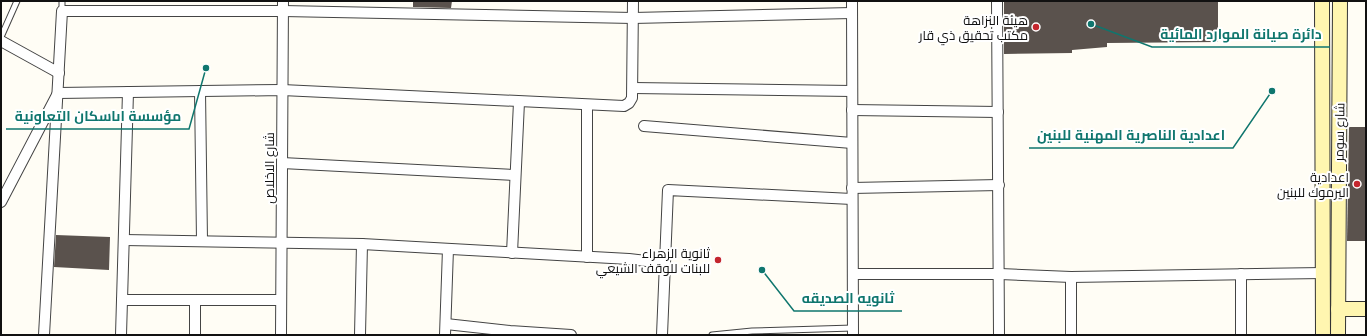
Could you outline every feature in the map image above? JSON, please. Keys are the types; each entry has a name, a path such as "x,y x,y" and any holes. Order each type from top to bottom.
{"main road":[{"name":"شارع سومر","path":"1322,1 1323,335"},
{"name":"شارع سومر","path":"1338,335 1340,1"},
{"path":"1338,309 1366,309"}],"street":[{"path":"58,93 282,90 587,105 627,105 632,98 633,88 633,1"},
{"path":"852,1 853,332"},
{"path":"998,1 999,335"},
{"path":"44,335 62,6 283,6 633,18 852,14"},
{"name":"شارع الاخلاص","path":"281,335 283,6"},
{"path":"1,41 59,73"},
{"path":"633,88 852,91"},
{"path":"200,91 202,241"},
{"path":"121,335 128,92"},
{"path":"1,202 58,93"},
{"path":"512,253 519,102"},
{"path":"587,105 587,257"},
{"path":"852,110 998,112"},
{"path":"644,126 852,143"},
{"path":"282,163 515,175"},
{"path":"852,188 999,185"},
{"path":"662,335 668,190 852,199"},
{"path":"124,240 362,244 664,263"},
{"path":"360,335 362,244"},
{"path":"445,335 448,249"},
{"path":"853,274 1000,274 1071,277 1323,273"},
{"path":"1241,274 1241,335"},
{"path":"1071,277 1072,335"},
{"path":"122,300 281,300"},
{"path":"195,300 195,335"},
{"path":"446,324 510,333 571,335"}],"lane":[{"path":"1,37 16,1"},
{"path":"712,335 752,330 853,332"}],"building":[{"path":"413,1 452,1 451,8 413,7"},
{"path":"1004,1 1218,1 1218,42 1107,43 1107,47 1072,50 1072,53 1004,54"},
{"name":"اعدادية اليرموك للبنين","path":"1349,127 1366,127 1366,241 1347,241"},
{"path":"56,235 110,237 109,270 54,267"}],"place":[{"name":"دائرة صيانة الموارد المائية","path":"1091,24"},
{"name":"هيئة النزاهة مكتب تحقيق ذي قار","path":"1036,27"},
{"name":"مؤسسة اىاسكان التعاونية","path":"206,68"},
{"name":"اعدادية الناصرية المهنية للبنين","path":"1272,91"},
{"name":"اعدادية اليرموك للبنين","path":"1357,184"},
{"name":"ثانوية الزهراء للبنات للوقف الشيعي","path":"718,260"},
{"name":"ثانويه الصديقه","path":"762,270"}]}
